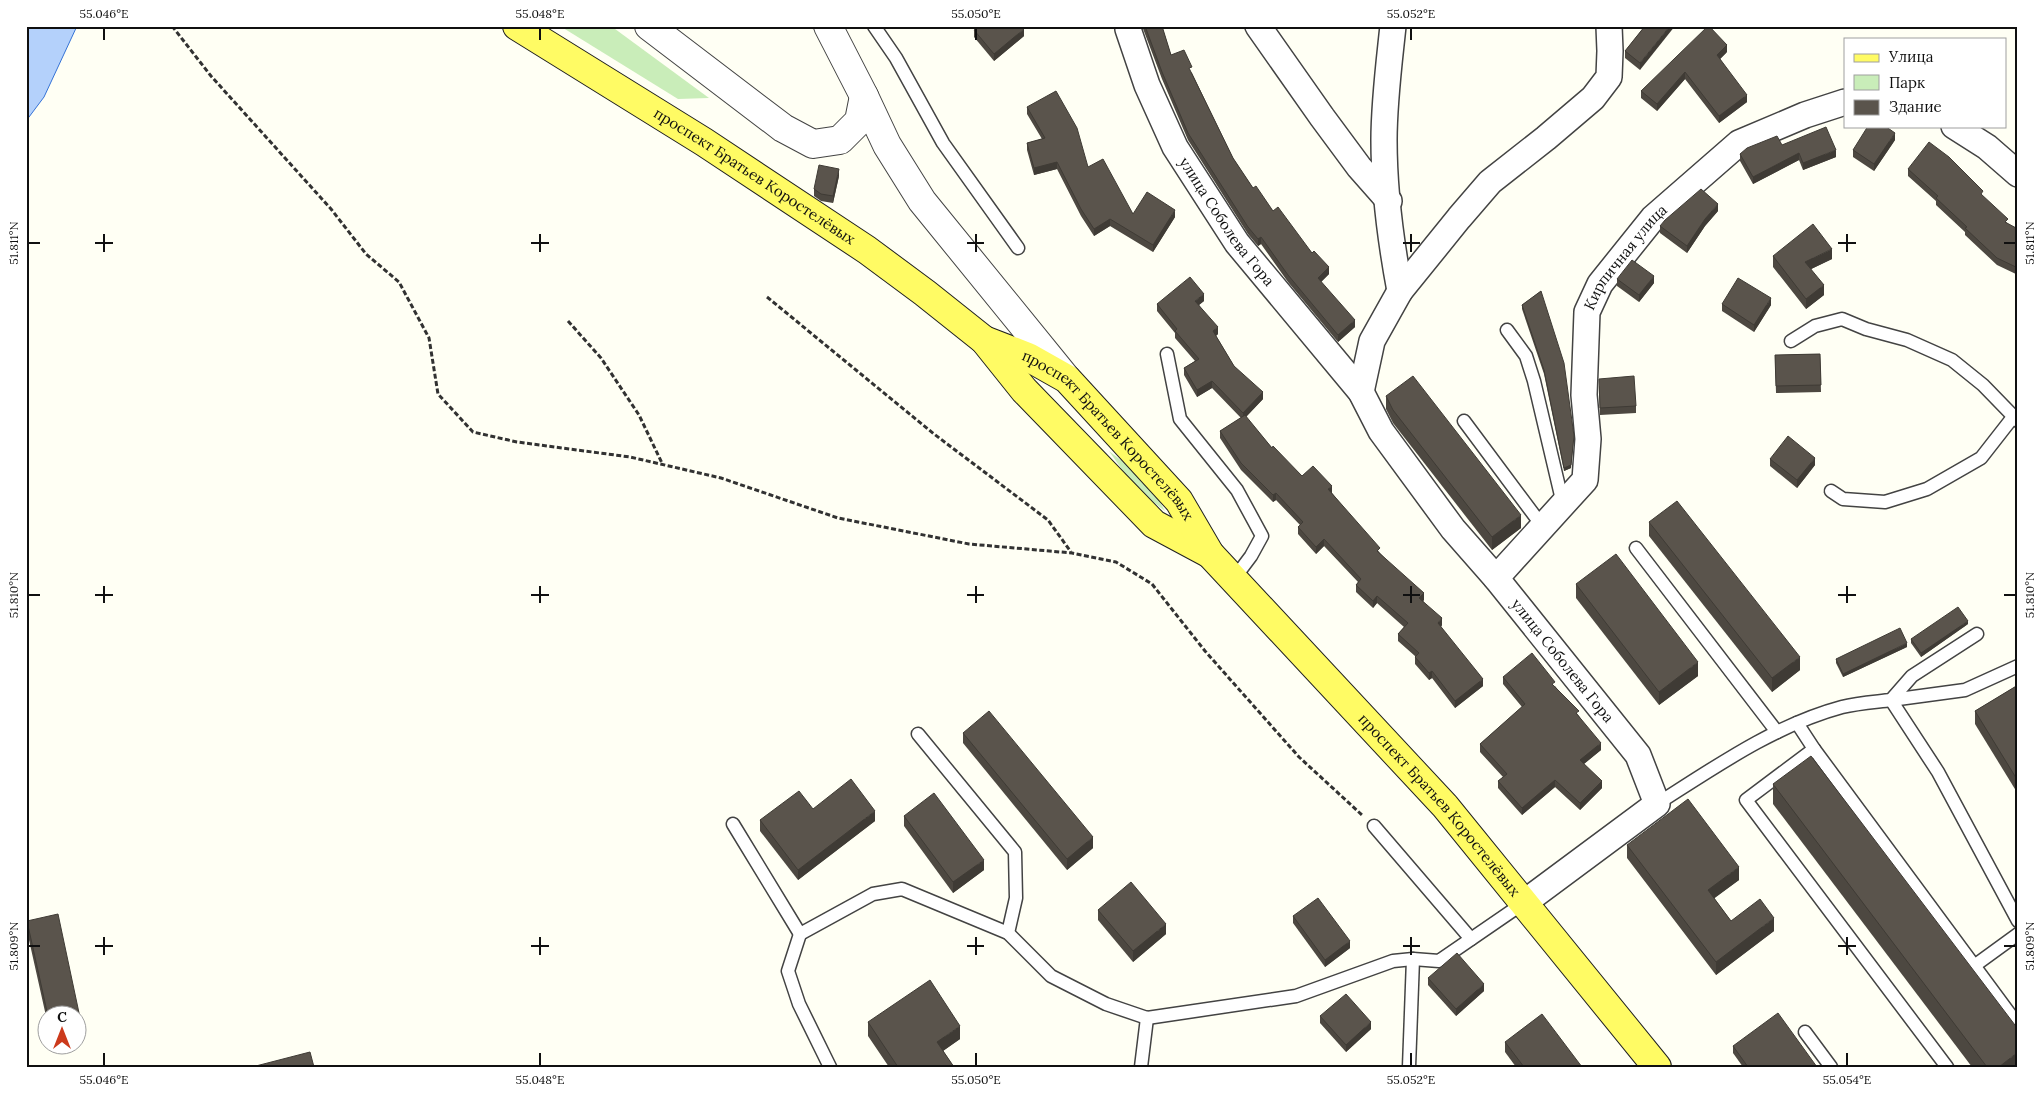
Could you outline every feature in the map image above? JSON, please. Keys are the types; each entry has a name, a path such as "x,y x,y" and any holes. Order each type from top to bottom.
{"main road":[{"name":"проспект Братьев Коростелёвых","path":"517,26 704,142 867,250 984,340 1024,390 1154,524 1210,554"},
{"name":"проспект Братьев Коростелёвых","path":"984,340 1028,358 1067,379 1179,500 1210,554 1233,580 1445,806 1525,902 1657,1067"}],"street":[{"path":"649,26 783,128 813,144 840,140 859,121 864,96"},
{"path":"828,26 887,146 922,201 1067,379"},
{"path":"1258,26 1359,167 1389,201"},
{"path":"1393,26 1387,80 1384,141 1394,257 1400,291"},
{"path":"1361,392 1372,341 1400,291 1490,182 1593,98 1609,77 1609,26"},
{"name":"улица Соболева Гора","path":"1128,29 1147,85 1175,147 1237,243 1361,392 1381,431 1453,529 1496,578 1638,755 1657,804"},
{"name":"Кирпичная улица","path":"1496,578 1585,480 1588,439 1584,395 1587,312 1600,284 1652,218 1739,143 1805,115 1844,102"},
{"path":"1957,128 1987,147 2018,174"},
{"path":"1525,902 1657,804"}],"lane":[{"path":"874,26 896,58 943,143 1018,248"},
{"path":"1791,341 1815,326 1842,319 1866,329 1907,340 1952,360 1983,385 2015,419 1981,458 1927,489 1885,502 1843,500 1831,491"},
{"path":"1507,330 1526,356 1534,381 1563,504"},
{"path":"1168,354 1180,419 1237,490 1262,536 1233,580"},
{"path":"1464,421 1543,526"},
{"path":"1636,548 1777,732"},
{"path":"1891,700 1912,676 1977,634"},
{"path":"1657,804 1725,761 1797,723 1843,707 1965,690 2018,666"},
{"path":"1891,700 1938,772 2018,921"},
{"path":"1797,723 1814,749 2018,1025"},
{"path":"918,734 1015,852 1016,898 1008,932"},
{"path":"1814,749 1746,800 1948,1067"},
{"path":"733,824 800,934"},
{"path":"1374,826 1471,939"},
{"path":"830,1067 799,1004 788,971 800,934 873,894 902,889 1008,932 1051,976 1106,1004 1147,1018 1296,996 1393,961 1413,958 1438,961 1525,902"},
{"path":"1974,966 2018,934"},
{"path":"1409,1067 1413,958"},
{"path":"1141,1067 1147,1018"},
{"path":"1805,1032 1831,1067"}],"path":[{"path":"172,26 211,76 331,209 366,254 399,282 429,338 438,394 473,432 517,442 630,457 662,464 721,478 838,518 969,544 1072,552 1116,562 1152,584 1205,651 1299,758 1374,826"},
{"path":"767,297 934,434 1048,520 1072,552"},
{"path":"568,321 601,358 639,416 662,464"}],"green space":[{"path":"560,26 611,26 709,98 678,99"},
{"path":"1109,451 1148,481 1165,511 1135,488"}],"water":[{"path":"26,26 77,26 44,97 26,121"}],"building":[{"path":"979,26 1022,26 1024,29 994,54 974,30"},
{"path":"1145,26 1162,26 1171,55 1184,50 1192,67 1189,68 1233,158 1253,188 1256,186 1273,211 1278,207 1312,253 1314,251 1329,267 1318,278 1355,320 1338,335 1288,275 1261,237 1258,239 1248,227 1188,133"},
{"path":"1645,26 1670,26 1640,63 1625,51"},
{"path":"1708,26 1727,45 1717,55 1747,95 1719,116 1685,72 1657,104 1641,91"},
{"path":"1056,91 1077,128 1088,167 1103,159 1133,214 1147,192 1175,210 1153,245 1110,219 1094,229 1081,209 1057,162 1034,168 1027,143 1045,138 1027,107"},
{"path":"1826,127 1836,150 1803,163 1799,153 1753,177 1740,154 1747,148 1777,136 1782,145"},
{"path":"1867,128 1888,128 1895,133 1874,164 1853,150"},
{"path":"1929,142 1949,157 1983,191 1981,194 2008,219 2005,222 2018,229 2018,268 1997,258 1936,198 1938,196 1908,169"},
{"path":"819,165 839,169 833,196 821,194 814,189"},
{"path":"1701,189 1718,204 1705,219 1687,246 1660,226"},
{"path":"1813,224 1832,249 1805,262 1824,285 1806,299 1773,256"},
{"path":"1632,260 1654,276 1639,295 1617,279"},
{"path":"1190,277 1204,294 1195,301 1218,327 1213,331 1234,366 1263,392 1243,413 1212,381 1197,390 1184,368 1199,359 1175,331 1177,329 1157,304"},
{"path":"1738,278 1771,298 1754,325 1722,304"},
{"path":"1541,291 1564,363 1574,436 1571,465 1564,468 1544,370 1522,305"},
{"path":"1820,354 1821,385 1776,386 1775,355"},
{"path":"1413,376 1521,515 1492,537 1393,410 1386,396"},
{"path":"1634,376 1636,406 1600,408 1599,379"},
{"path":"1245,415 1272,448 1273,446 1302,476 1313,466 1332,486 1328,489 1380,548 1377,551 1424,593 1419,598 1442,618 1438,623 1483,679 1455,701 1432,671 1429,673 1415,657 1419,653 1398,634 1408,623 1377,596 1373,601 1356,585 1361,579 1324,539 1316,547 1298,527 1303,522 1276,493 1273,495 1241,463 1220,431"},
{"path":"1788,436 1815,458 1797,480 1770,459"},
{"path":"1677,501 1800,657 1772,678 1649,522"},
{"path":"1616,554 1698,662 1659,692 1576,584"},
{"path":"1958,607 1968,621 1921,653 1911,639"},
{"path":"1900,628 1907,643 1843,674 1836,659"},
{"path":"1532,653 1555,682 1552,684 1579,711 1576,713 1601,743 1580,760 1602,781 1580,803 1555,780 1522,808 1498,781 1507,774 1480,744 1525,704 1503,677"},
{"path":"2018,685 2018,781 1975,711"},
{"path":"989,711 1093,837 1067,859 963,733"},
{"path":"1811,756 2018,1029 2018,1052 1999,1067 1987,1067 1773,784"},
{"path":"851,779 875,811 798,870 760,820 799,791 813,809"},
{"path":"934,793 984,860 953,882 904,816"},
{"path":"1688,799 1739,867 1708,890 1731,921 1760,899 1774,918 1716,962 1627,845"},
{"path":"1131,882 1166,924 1133,951 1098,910"},
{"path":"1318,898 1350,941 1325,960 1293,916"},
{"path":"58,914 78,1006 46,1006 27,921"},
{"path":"1457,953 1484,984 1456,1009 1428,978"},
{"path":"930,980 960,1026 937,1042 954,1067 898,1067 868,1022"},
{"path":"1346,994 1371,1022 1346,1045 1320,1016"},
{"path":"1778,1013 1817,1067 1748,1067 1733,1046"},
{"path":"1542,1014 1582,1067 1524,1067 1505,1042"},
{"path":"310,1052 314,1067 252,1067"}]}
